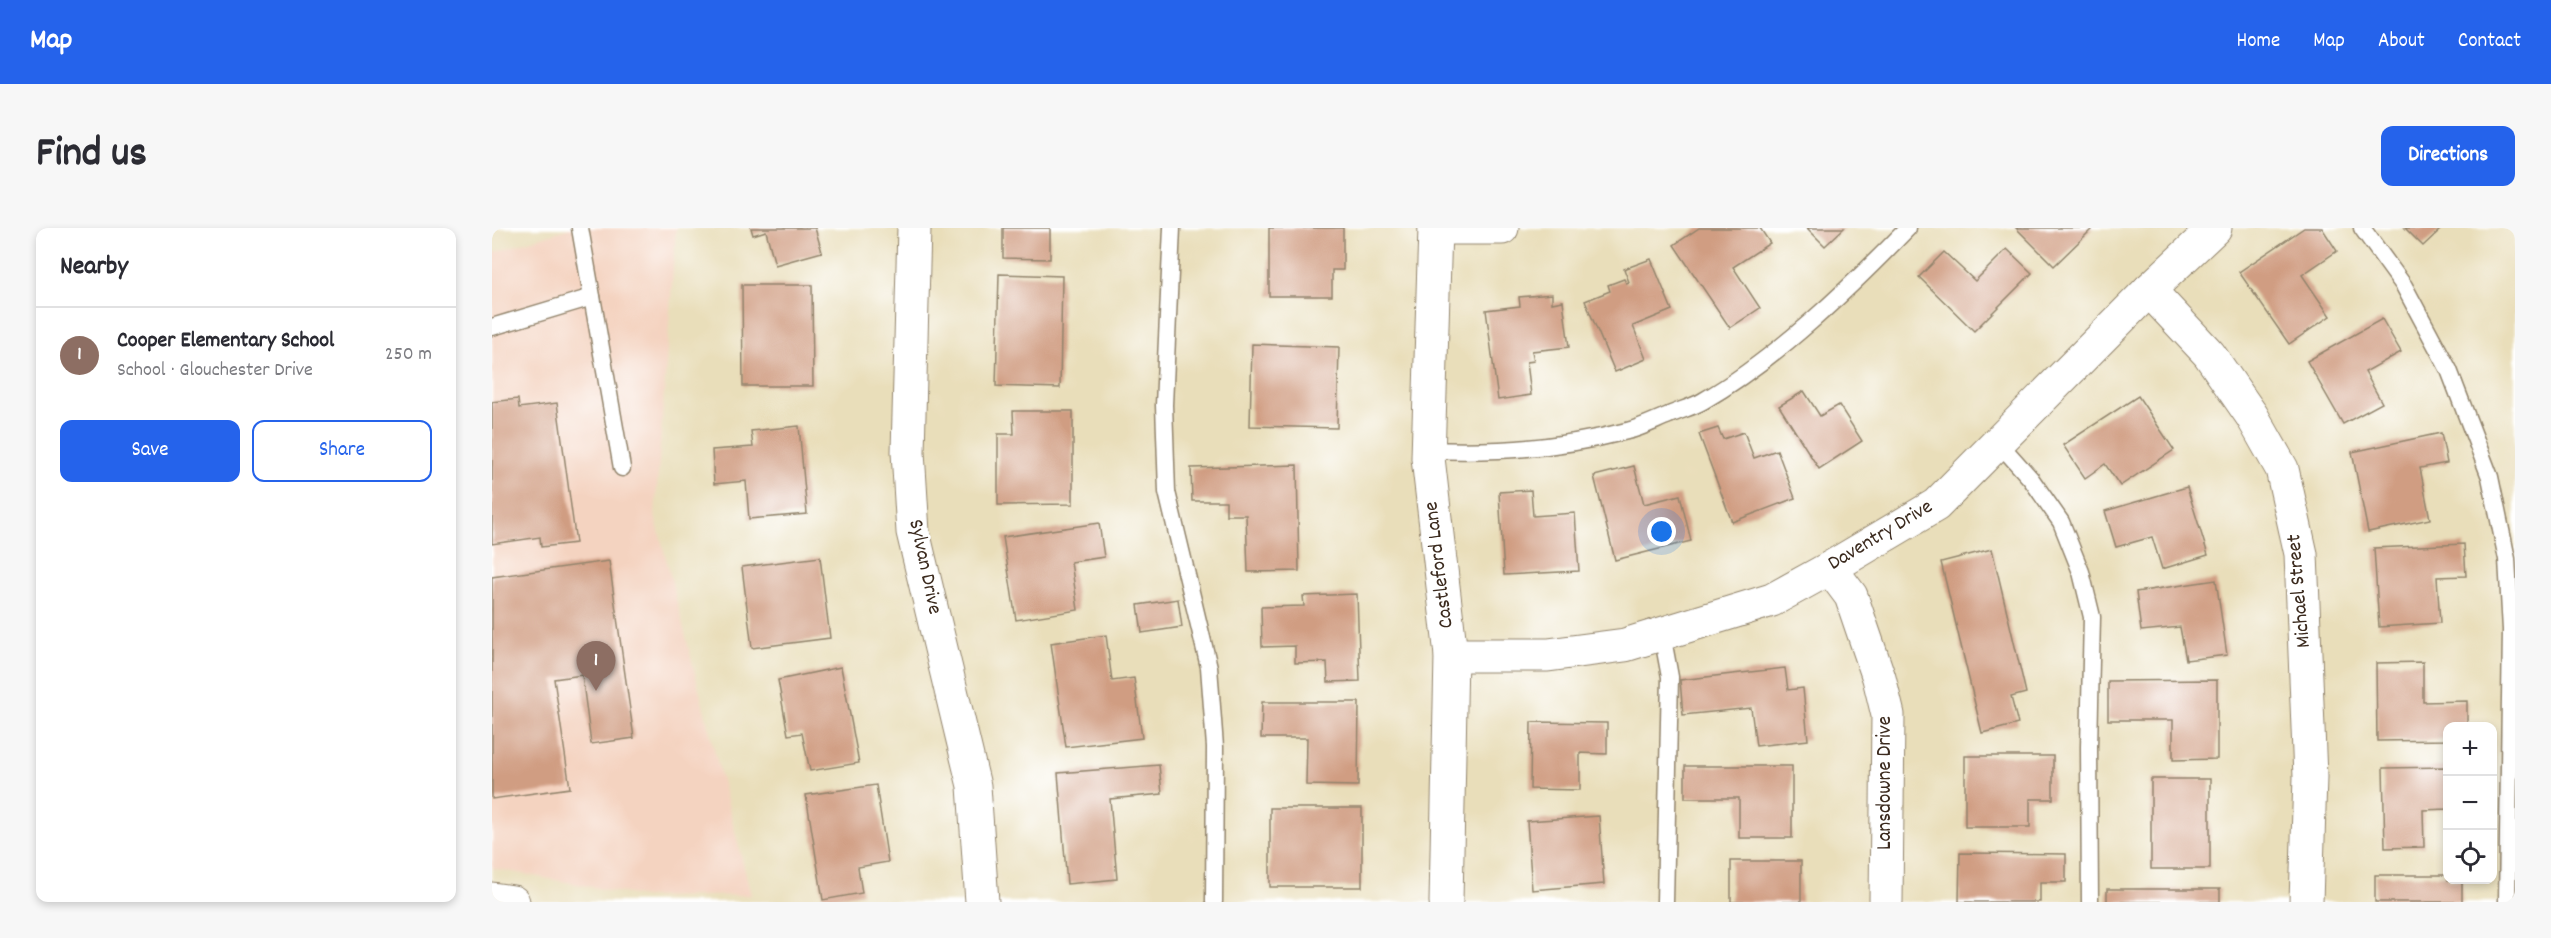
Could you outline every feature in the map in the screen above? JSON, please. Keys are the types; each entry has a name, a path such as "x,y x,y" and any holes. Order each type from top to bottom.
{"street":[{"name":"Sylvan Drive","path":"914,228 908,452 914,532 974,786 982,902"},
{"path":"1435,228 1502,228"},
{"name":"Castleford Lane","path":"1435,228 1428,450 1451,656 1446,902"},
{"name":"Daventry Drive","path":"1451,656 1548,656 1625,645 1772,600 1830,568 1936,505 2215,228"},
{"name":"Michael Street","path":"2150,290 2209,354 2252,416 2282,469 2301,554 2310,777 2306,902"},
{"name":"Lansdowne Drive","path":"1830,568 1851,596 1879,678 1888,715 1887,902"},
{"path":"492,899 513,902"}],"lane":[{"path":"580,228 622,468"},
{"path":"1172,228 1164,405 1167,492 1209,667 1215,747 1214,902"},
{"path":"1428,450 1474,452 1544,447 1629,431 1702,402 1758,363 1809,322 1855,283 1908,228"},
{"path":"2362,228 2404,286 2449,370 2490,477 2507,560 2511,630 2507,902"},
{"path":"492,327 592,297"},
{"path":"1998,442 2031,479 2061,522 2081,572 2092,617 2089,747 2090,902"},
{"path":"1662,634 1670,677 1665,902"}],"shaded area":[{"path":"570,228 676,228 655,515 751,895 644,897 492,868 492,253"}],"building":[{"path":"751,228 815,228 822,252 775,265 766,231 753,235"},
{"path":"1003,228 1050,228 1050,259 1003,258"},
{"path":"1269,228 1343,228 1343,270 1332,270 1332,296 1269,296"},
{"path":"1699,228 1760,228 1770,243 1733,267 1760,308 1730,328 1674,245"},
{"path":"1807,228 1844,228 1825,246"},
{"path":"2016,228 2093,228 2054,266"},
{"path":"2304,228 2322,228 2337,251 2302,275 2330,316 2289,344 2239,272"},
{"path":"2405,228 2442,228 2423,246"},
{"path":"2007,249 2032,273 1974,331 1919,277 1944,252 1975,281"},
{"path":"1651,259 1672,310 1633,326 1646,359 1615,372 1585,301 1610,291 1608,285 1624,279 1626,283 1629,282 1624,269"},
{"path":"999,274 1062,276 1060,388 996,386"},
{"path":"742,285 812,285 813,386 743,386"},
{"path":"1552,294 1552,303 1563,301 1569,347 1532,351 1534,361 1527,362 1531,395 1498,400 1486,310 1520,306 1519,297"},
{"path":"2382,319 2401,352 2365,372 2382,403 2343,424 2307,361"},
{"path":"1252,344 1339,347 1337,428 1250,426"},
{"path":"1804,391 1820,416 1839,405 1862,441 1819,469 1779,406"},
{"path":"2138,396 2174,450 2120,486 2105,464 2085,478 2063,445"},
{"path":"518,399 519,408 557,403 576,543 541,547 540,537 492,544 492,402"},
{"path":"1013,411 1073,411 1073,504 998,505 998,434 1014,434"},
{"path":"799,426 807,514 749,519 746,481 714,484 712,450 753,447 751,431"},
{"path":"1718,428 1723,439 1744,432 1754,458 1777,450 1795,498 1732,522 1699,434"},
{"path":"2441,433 2447,463 2420,468 2430,519 2368,532 2352,452"},
{"path":"1297,465 1299,571 1248,572 1246,515 1226,515 1226,501 1192,501 1191,468"},
{"path":"1634,466 1644,504 1680,495 1691,541 1615,560 1594,476"},
{"path":"2187,487 2208,555 2162,569 2152,537 2116,547 2105,511"},
{"path":"1531,490 1533,516 1575,513 1579,571 1504,575 1499,492"},
{"path":"1099,523 1104,557 1071,562 1078,610 1016,620 1003,537"},
{"path":"2464,544 2466,576 2437,577 2440,623 2379,627 2374,548"},
{"path":"1992,549 2026,693 2011,697 2018,724 1982,733 1941,562"},
{"path":"820,557 830,638 752,648 742,567"},
{"path":"609,561 634,738 591,744 582,675 554,679 570,788 492,799 492,577"},
{"path":"2216,580 2227,655 2186,660 2180,627 2141,631 2136,592"},
{"path":"1357,594 1360,681 1328,682 1327,662 1295,663 1295,646 1262,647 1261,607 1304,606 1303,596"},
{"path":"1178,599 1182,627 1142,633 1138,605"},
{"path":"1106,635 1112,681 1134,678 1142,738 1066,747 1051,643"},
{"path":"2423,662 2423,702 2467,701 2467,722 2443,722 2443,740 2377,741 2376,663"},
{"path":"841,667 859,763 810,771 802,733 788,735 778,680"},
{"path":"1785,668 1788,690 1803,688 1808,740 1756,746 1751,708 1683,715 1680,680"},
{"path":"2217,680 2217,759 2173,760 2173,720 2108,720 2108,681"},
{"path":"1262,702 1359,702 1358,786 1306,785 1307,738 1261,738"},
{"path":"1531,722 1607,723 1607,754 1580,753 1580,790 1530,789"},
{"path":"1965,756 2053,756 2053,799 2030,799 2030,827 1965,827"},
{"path":"1159,765 1162,794 1110,799 1117,879 1067,884 1058,773"},
{"path":"1685,766 1792,766 1792,838 1739,838 1739,798 1685,798"},
{"path":"2443,767 2443,809 2423,810 2424,847 2385,848 2383,768"},
{"path":"2151,779 2210,779 2210,869 2151,869"},
{"path":"876,785 888,862 858,867 862,893 823,900 806,795"},
{"path":"1270,808 1362,808 1362,887 1270,887"},
{"path":"1599,816 1604,884 1532,890 1527,821"},
{"path":"1960,853 2066,854 2066,882 2040,882 2040,902 1959,902"},
{"path":"1731,861 1801,861 1801,902 1731,902"},
{"path":"2375,875 2443,875 2443,884 2462,884 2462,902 2375,902"},
{"path":"2107,889 2220,889 2220,902 2107,902"}],"place":[{"name":"Cooper Elementary School","path":"596,691"}]}
